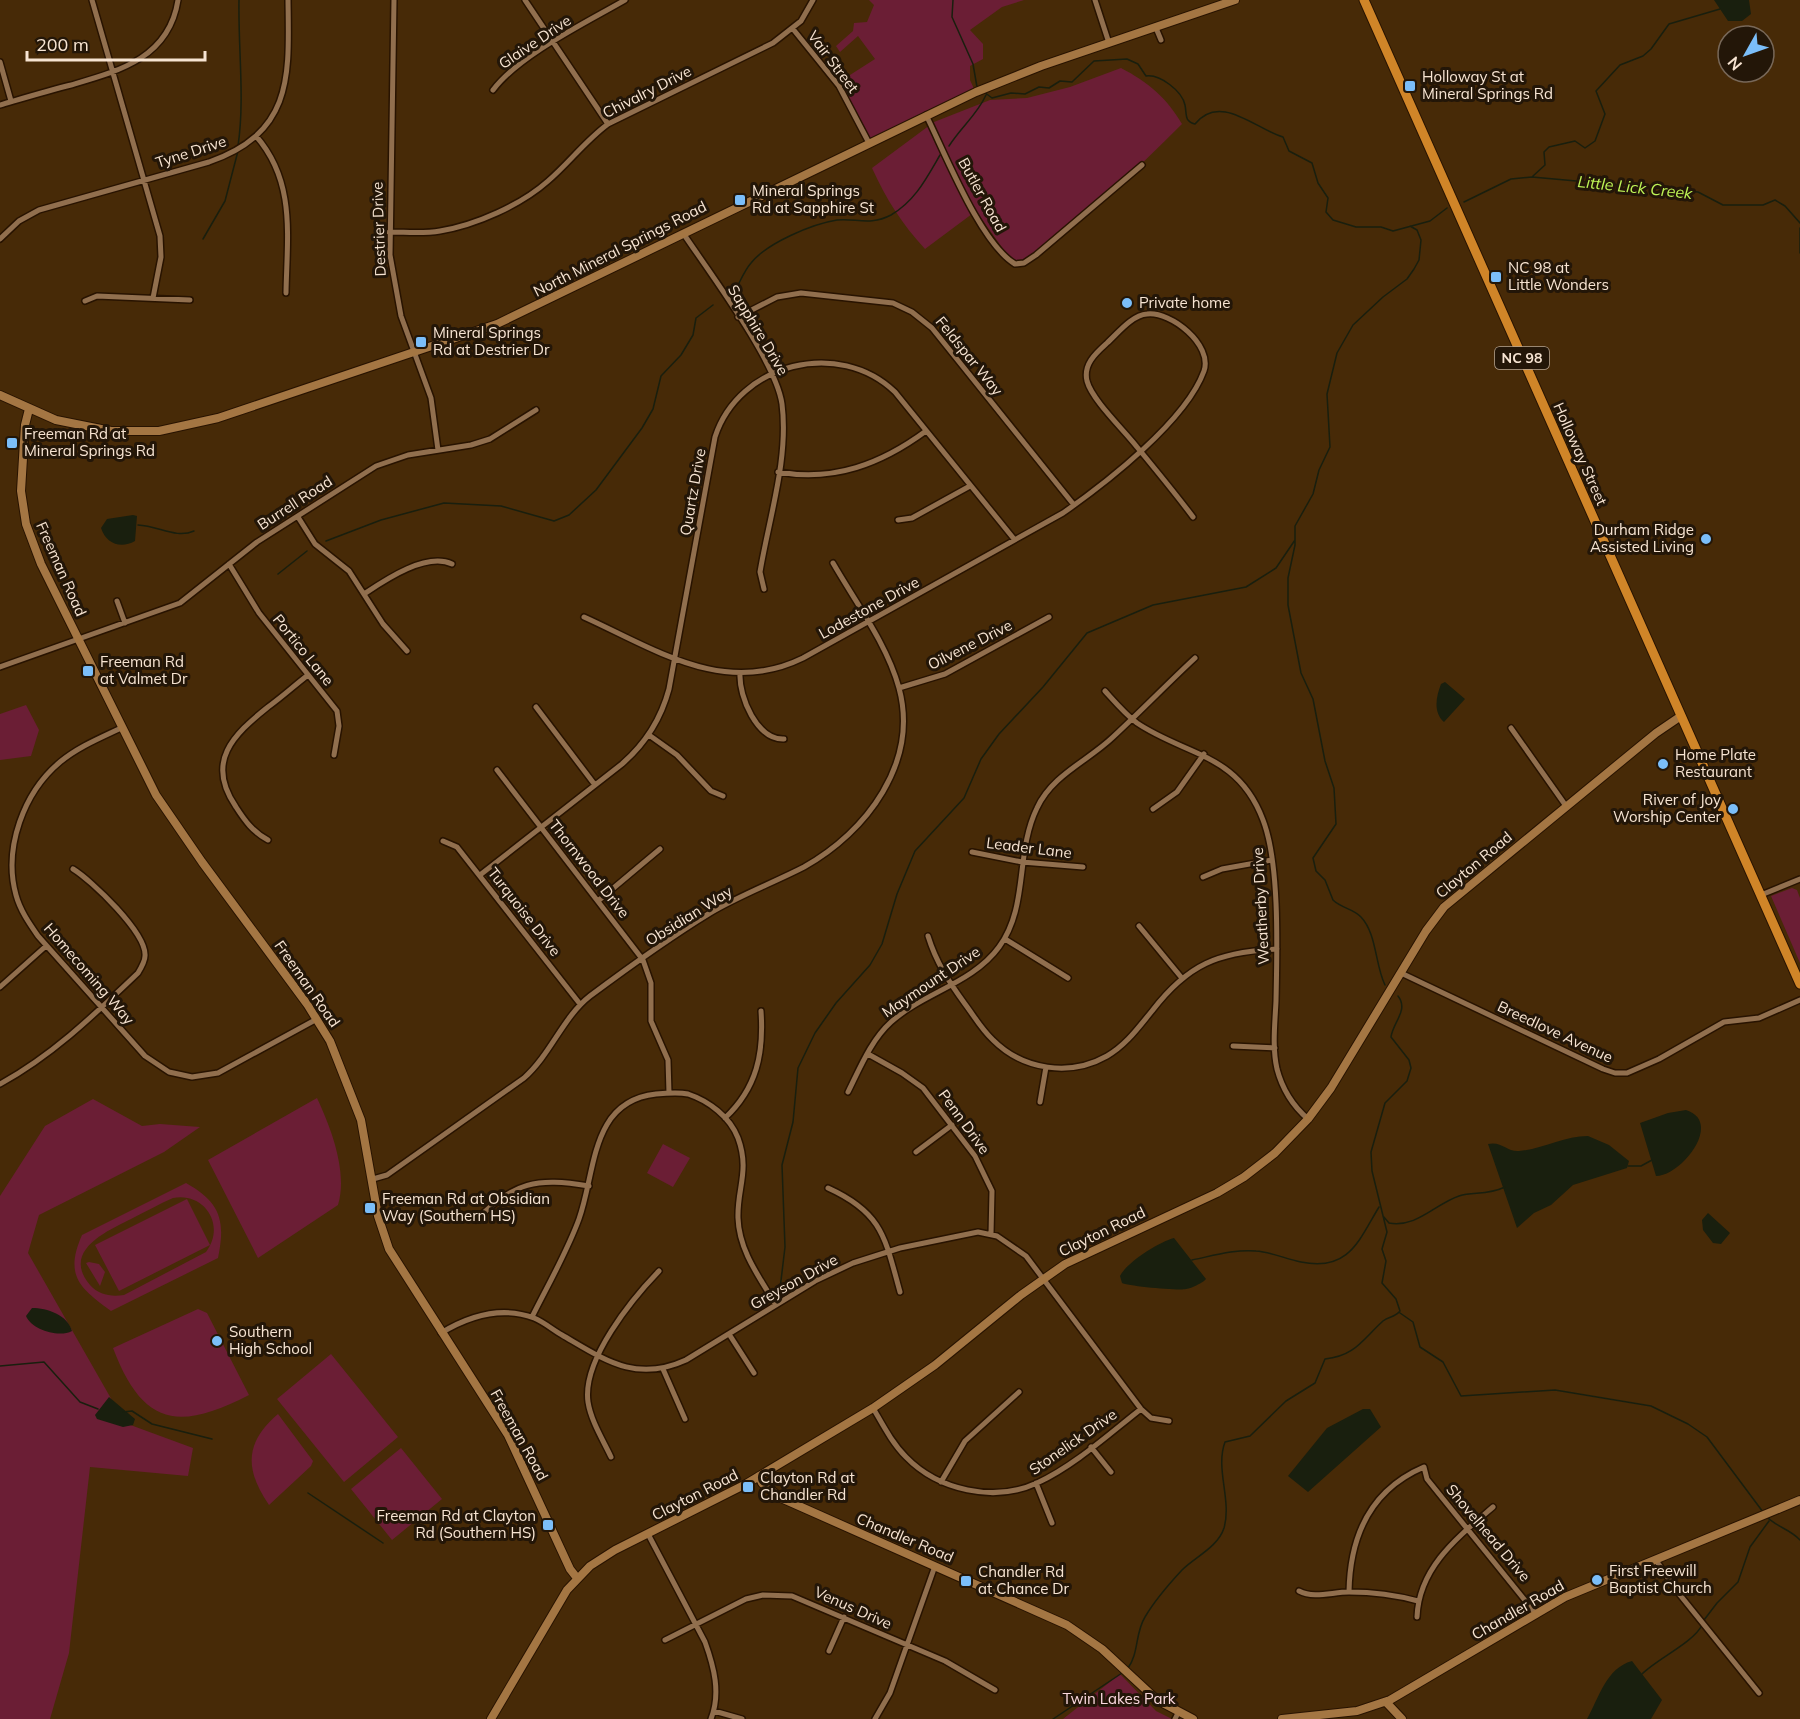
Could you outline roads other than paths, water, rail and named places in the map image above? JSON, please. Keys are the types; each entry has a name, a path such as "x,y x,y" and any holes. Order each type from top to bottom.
{"highway":[{"name":"Holloway Street","path":"1364,0 1800,984"}],"street":[{"path":"92,0 144,179 161,247 153,298"},
{"path":"0,105 114,73 144,57 158,44 171,24 178,0"},
{"name":"Tyne Drive","path":"0,239 15,224 39,210 218,158 256,136 276,110 286,85 288,0"},
{"name":"Destrier Drive","path":"394,0 389,232 394,291 431,398 438,450"},
{"path":"525,0 608,124"},
{"name":"Glaive Drive","path":"493,90 502,78 554,42 625,0"},
{"name":"Chivalry Drive","path":"389,232 441,231 477,220 516,202 547,182 585,143 608,124 765,48 793,29 801,21 813,0"},
{"path":"1095,0 1109,43"},
{"name":"North Mineral Springs Road","path":"0,395 29,410 77,426 111,431 166,430 218,418 497,324 987,87 1235,0"},
{"path":"1156,28 1161,40"},
{"name":"Vair Street","path":"793,29 834,80 869,143"},
{"path":"0,62 11,101"},
{"name":"Butler Road","path":"926,115 975,213 1003,253 1015,264 1024,263 1036,255 1142,165"},
{"path":"256,136 276,165 287,196 286,293"},
{"name":"Sapphire Drive","path":"683,233 772,374 782,402 783,417 778,472 760,572 764,589"},
{"name":"Feldspar Way","path":"738,317 777,297 801,293 884,301 912,312 932,328 1074,505"},
{"path":"85,301 97,296 189,300"},
{"name":"Lodestone Drive","path":"584,617 710,671 740,674 766,671 794,663 1074,505 1140,451 1167,425 1203,375 1206,364 1205,352 1196,340 1170,320 1158,314 1141,315 1094,355 1086,373 1094,393 1140,451 1193,517"},
{"name":"Quartz Drive","path":"480,874 629,758 649,735 667,699 718,427 724,412 740,394 772,374 809,363 848,366 869,372 895,392 1014,539"},
{"name":"Freeman Road","path":"29,410 21,468 24,511 41,564 156,795 317,1019 340,1063 356,1105 373,1179 378,1216 389,1250 508,1435 570,1569 577,1578"},
{"name":"Burrell Road","path":"0,667 180,603 256,542 386,462 490,439 536,410"},
{"path":"778,472 817,477 853,471 878,460 926,431"},
{"path":"898,520 912,518 970,486"},
{"path":"297,517 315,544 341,563 392,636 407,651"},
{"path":"364,594 394,574 408,568 439,561 452,564"},
{"name":"Obsidian Way","path":"373,1179 381,1178 396,1168 524,1078 538,1064 580,1004 709,914 814,860 862,819 883,794 898,763 904,723 899,688 887,658 833,563"},
{"name":"Portico Lane","path":"229,564 258,614 339,716 334,755"},
{"path":"117,601 126,623"},
{"name":"Oilvene Drive","path":"899,688 945,674 1049,617"},
{"path":"1131,718 1195,658"},
{"path":"740,674 741,694 753,717 769,733 778,739 784,739"},
{"path":"268,840 256,833 232,802 225,787 223,760 234,737 308,675"},
{"name":"Weatherby Drive","path":"1105,691 1131,718 1146,728 1204,754 1222,766 1250,795 1263,819 1272,860 1276,949 1275,1047 1277,1068 1285,1090 1298,1110 1308,1119"},
{"path":"536,707 595,785"},
{"name":"Clayton Road","path":"491,1719 549,1619 577,1578 605,1556 759,1476 873,1408 935,1365 1044,1277 1088,1252 1205,1198 1244,1177 1275,1153 1308,1119 1335,1081 1426,931 1450,901 1658,732 1681,716"},
{"name":"Maymount Drive","path":"848,1092 868,1054 889,1023 983,964 1005,939 1018,906 1022,862 1032,820 1043,797 1064,775 1112,738 1131,718"},
{"name":"Homecoming Way","path":"121,728 80,748 52,769 30,798 20,820 12,874 16,897 24,915 46,946 145,1056 158,1067 192,1077 218,1073 317,1019"},
{"path":"1511,728 1566,806"},
{"path":"649,735 677,755 711,791 723,796"},
{"path":"1153,809 1177,792 1204,754"},
{"name":"Thornwood Drive","path":"497,770 642,959 651,983 651,1021 668,1060 669,1093"},
{"name":"Turquoise Drive","path":"443,841 457,847 480,874 580,1004"},
{"path":"598,901 660,849"},
{"name":"Leader Lane","path":"972,852 1022,862 1083,867"},
{"path":"1203,877 1222,869 1272,860"},
{"path":"0,1084 48,1054 102,1007 138,973 145,955 143,946 128,922 87,878 73,869"},
{"path":"1761,895 1800,879"},
{"path":"1139,926 1182,977"},
{"path":"928,936 937,960 951,984 984,1029 1002,1048 1022,1060 1046,1067 1081,1066 1114,1052 1133,1036 1182,977 1218,957 1245,951 1276,949"},
{"path":"1005,939 1068,978"},
{"path":"0,987 46,946"},
{"name":"Breedlove Avenue","path":"1401,973 1603,1069 1622,1074 1646,1066 1724,1022 1759,1018 1800,1000"},
{"path":"724,1118 746,1092 757,1071 762,1049 760,1011"},
{"path":"1233,1046 1275,1047"},
{"name":"Penn Drive","path":"868,1054 918,1084 952,1125 982,1167 990,1185 994,1204 991,1234"},
{"path":"1040,1102 1046,1067"},
{"path":"532,1317 574,1231 589,1186 596,1144 614,1116 638,1098 669,1093 685,1094 713,1106 736,1134 743,1157 744,1177 738,1220 742,1243 776,1305"},
{"path":"916,1152 952,1125"},
{"path":"476,1220 508,1194 525,1185 549,1181 589,1186"},
{"path":"828,1188 855,1201 866,1210 889,1252 900,1292"},
{"name":"Greyson Drive","path":"441,1333 483,1314 532,1317 599,1356 628,1368 663,1368 686,1360 815,1281 853,1263 959,1234 978,1232 991,1234 1019,1249 1044,1277 1141,1409 1151,1418 1169,1421"},
{"path":"611,1457 588,1401 590,1375 628,1306 659,1271"},
{"path":"729,1334 754,1373"},
{"path":"663,1368 685,1419"},
{"path":"941,1482 954,1455 965,1441 1019,1392"},
{"name":"Stonelick Drive","path":"873,1408 906,1457 941,1482 982,1492 1006,1491 1036,1483 1091,1447 1141,1409"},
{"path":"1091,1447 1111,1472"},
{"name":"Shovelhead Drive","path":"1349,1592 1351,1554 1366,1516 1379,1500 1409,1474 1424,1467 1427,1479 1531,1604 1536,1614"},
{"name":"Chandler Road","path":"759,1476 762,1483 781,1498 1074,1629 1118,1663 1156,1700 1177,1716 1193,1719"},
{"path":"1036,1483 1052,1523"},
{"name":"Chandler Road","path":"1282,1719 1357,1711 1386,1702 1564,1597 1800,1500"},
{"path":"1417,1617 1418,1601 1434,1565 1445,1550 1493,1508"},
{"path":"648,1534 705,1642 714,1670 716,1693 711,1719"},
{"path":"1655,1559 1680,1595 1759,1693"},
{"path":"877,1718 890,1693 920,1600 935,1566"},
{"path":"1299,1591 1310,1595 1349,1592 1382,1594 1418,1601"},
{"name":"Venus Drive","path":"665,1640 746,1599 773,1595 800,1598 953,1665 995,1690"},
{"path":"829,1651 844,1617"},
{"path":"1386,1702 1402,1719"},
{"path":"714,1712 742,1719"}],"waterway":[{"path":"238,146 241,92 239,0"},
{"name":"Little Lick Creek","path":"953,0 952,17 973,64 977,87"},
{"path":"1533,176 1545,165 1544,152 1549,147 1575,141 1585,148 1595,141 1605,114 1596,91 1620,65 1643,56 1669,24 1720,9"},
{"name":"Little Lick Creek","path":"984,92 992,98 1011,93 1025,94 1039,87 1049,88 1060,81 1072,82 1094,61 1127,59 1138,64 1146,76 1152,76 1170,84 1180,94 1191,123 1195,124 1205,115 1227,112 1283,137 1289,151 1312,163 1318,183 1328,198 1326,212 1333,220 1356,227 1381,227 1393,231 1430,221 1447,208"},
{"path":"949,146 986,95"},
{"path":"203,239 225,201 238,151"},
{"path":"735,291 746,269 758,256 791,236 837,220 870,221 891,215 913,196 940,155"},
{"name":"Little Lick Creek","path":"1464,202 1511,179 1532,177 1698,192 1723,205 1763,205 1775,200 1785,206 1800,223"},
{"path":"1385,985 1366,924 1358,914 1333,900 1325,880 1316,871 1313,858 1336,824 1334,788 1325,761 1313,699 1301,673 1288,605 1288,578 1295,545 1295,526 1313,494 1319,470 1330,447 1327,394 1337,353 1353,325 1383,297 1407,279 1414,269 1419,260 1421,240 1417,230 1410,226"},
{"name":"Little Lick Creek","path":"1800,228 1800,253"},
{"path":"326,541 381,520 444,503 501,506 554,521 569,515 596,490 642,428 653,409 661,376 681,355 693,335 696,318 713,305"},
{"path":"138,525 181,534 194,531"},
{"path":"780,1289 785,1247 782,1165 793,1122 798,1068 815,1033 836,1003 870,965 882,944 897,894 915,851 964,798 981,759 999,734 1043,687 1087,633 1153,605 1246,587 1276,568 1295,540"},
{"path":"278,574 307,551"},
{"path":"1398,996 1402,1006 1391,1037 1409,1060 1411,1068 1407,1081 1385,1103 1371,1152 1372,1171 1387,1232 1382,1249 1386,1261 1382,1283 1396,1299 1400,1311"},
{"path":"1628,1166 1641,1166 1652,1160"},
{"path":"1383,1216 1389,1223 1408,1222 1459,1196 1492,1192 1505,1187"},
{"path":"1192,1260 1224,1253 1256,1251 1301,1262 1317,1264 1331,1262 1342,1258 1358,1242 1379,1207"},
{"path":"1128,1668 1134,1656 1142,1623 1153,1604 1182,1570 1206,1551 1221,1535 1226,1517 1222,1463 1225,1442 1250,1436 1286,1401 1315,1383 1325,1359 1351,1351 1383,1321 1399,1312"},
{"path":"1400,1313 1413,1322 1420,1347 1443,1362 1461,1396 1555,1390 1651,1406 1688,1424 1707,1437 1763,1512"},
{"path":"0,1366 44,1362 80,1402 98,1409"},
{"path":"123,1412 132,1411 152,1424 212,1439"},
{"path":"308,1493 383,1543"},
{"path":"1766,1516 1800,1540"},
{"path":"1704,1620 1738,1582 1750,1547 1769,1521"},
{"path":"1642,1674 1691,1638 1702,1625"},
{"path":"1053,1719 1122,1673"}],"place":[{"name":"Holloway St at Mineral Springs Rd","path":"1410,86"},
{"name":"Mineral Springs Rd at Sapphire St","path":"740,200"},
{"name":"NC 98 at Little Wonders","path":"1496,277"},
{"name":"Private home","path":"1127,303"},
{"name":"Mineral Springs Rd at Destrier Dr","path":"421,342"},
{"name":"Freeman Rd at Mineral Springs Rd","path":"12,443"},
{"name":"Durham Ridge Assisted Living","path":"1706,539"},
{"name":"Freeman Rd at Valmet Dr","path":"88,671"},
{"name":"Home Plate Restaurant","path":"1663,764"},
{"name":"River of Joy Worship Center","path":"1733,809"},
{"name":"Freeman Rd at Obsidian Way (Southern HS)","path":"370,1208"},
{"name":"Southern High School","path":"217,1341"},
{"name":"Clayton Rd at Chandler Rd","path":"748,1487"},
{"name":"Freeman Rd at Clayton Rd (Southern HS)","path":"548,1525"},
{"name":"First Freewill Baptist Church","path":"1597,1580"},
{"name":"Chandler Rd at Chance Dr","path":"966,1581"}],"park label":[{"name":"Twin Lakes Park","path":"1119,1699"}]}
